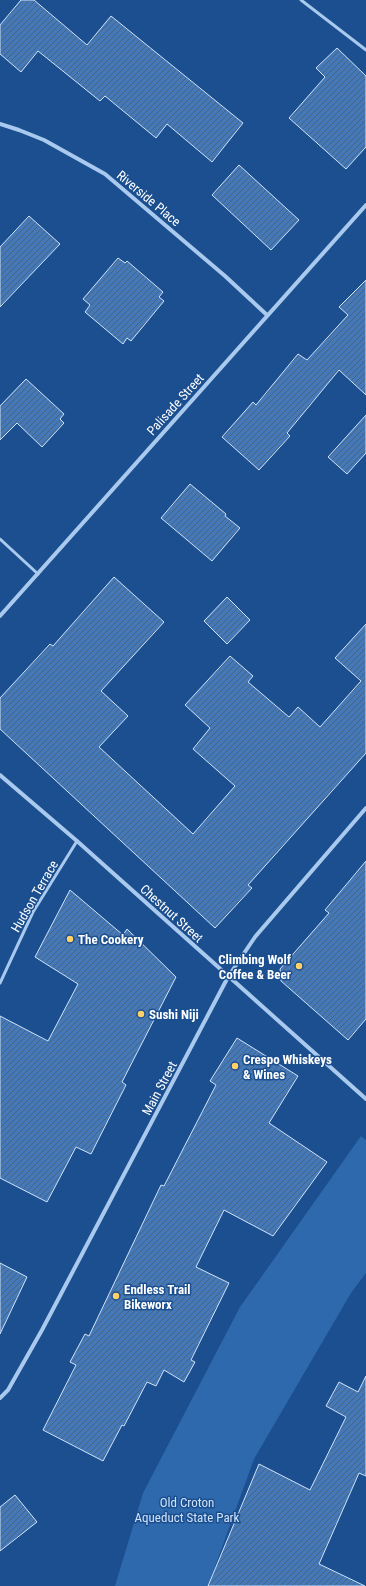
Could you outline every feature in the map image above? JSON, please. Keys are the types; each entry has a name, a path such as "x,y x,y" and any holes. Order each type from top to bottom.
{"street":[{"name":"Riverside Place","path":"0,124 44,140 105,174 267,315"},
{"name":"Palisade Street","path":"0,616 366,205"},
{"name":"Chestnut Street","path":"0,775 77,841 366,1099"},
{"name":"Main Street","path":"0,1398 8,1390 42,1330 228,977 254,937 366,808"}],"lane":[{"path":"301,0 366,50"},
{"path":"0,539 38,574"},
{"name":"Hudson Terrace","path":"0,983 33,912 77,841"}],"green space":[{"name":"Old Croton Aqueduct State Park","path":"361,1136 366,1140 366,1273 351,1293 254,1459 208,1586 115,1586 143,1493 240,1307"}],"building":[{"path":"21,0 34,0 87,45 111,16 243,123 212,162 167,124 156,138 105,96 100,101 38,51 21,72 0,54 0,25"},
{"path":"337,48 366,76 366,147 346,169 289,118 325,77 316,68"},
{"path":"239,165 299,220 271,250 212,195"},
{"path":"29,216 60,244 0,307 0,247"},
{"path":"118,258 125,263 127,261 163,292 159,297 164,301 131,341 127,338 123,344 85,312 90,305 83,299"},
{"path":"366,280 366,395 339,370 287,433 290,436 259,470 222,437 253,402 256,405 298,354 307,360 348,315 339,307"},
{"path":"26,379 64,414 60,419 64,423 42,447 17,423 0,440 0,406"},
{"path":"366,415 366,453 347,474 328,457"},
{"path":"190,484 226,514 225,516 240,528 212,561 161,518"},
{"path":"114,577 164,622 101,691 128,716 99,747 193,834 235,786 193,749 210,728 185,705 230,656 253,676 248,682 289,717 298,707 320,727 361,681 335,658 366,624 366,753 248,885 252,888 215,928 0,729 0,698 50,644 53,646"},
{"path":"227,597 250,620 227,644 204,621"},
{"path":"366,861 366,1019 348,1040 281,981 280,969 329,913 325,910"},
{"path":"70,890 123,935 127,929 176,977 122,1082 126,1085 91,1154 76,1147 47,1202 0,1178 0,1016 48,1041 78,984 35,957"},
{"path":"237,1038 298,1076 269,1123 327,1162 273,1236 224,1210 196,1267 229,1283 191,1360 195,1362 184,1382 164,1370 156,1386 147,1382 124,1426 122,1425 103,1461 43,1430 76,1365 70,1362 85,1334 89,1336 161,1185 164,1186 216,1085 210,1081"},
{"path":"0,1263 27,1277 0,1334"},
{"path":"366,1376 366,1476 359,1473 319,1564 365,1586 208,1586 259,1464 310,1490 346,1417 326,1406 339,1382 358,1392"},
{"path":"15,1495 37,1522 0,1551 0,1507"}],"place":[{"name":"The Cookery","path":"70,939"},
{"name":"Climbing Wolf Coffee & Beer","path":"299,966"},
{"name":"Sushi Niji","path":"141,1014"},
{"name":"Crespo Whiskeys & Wines","path":"235,1066"},
{"name":"Endless Trail Bikeworx","path":"116,1296"}]}
